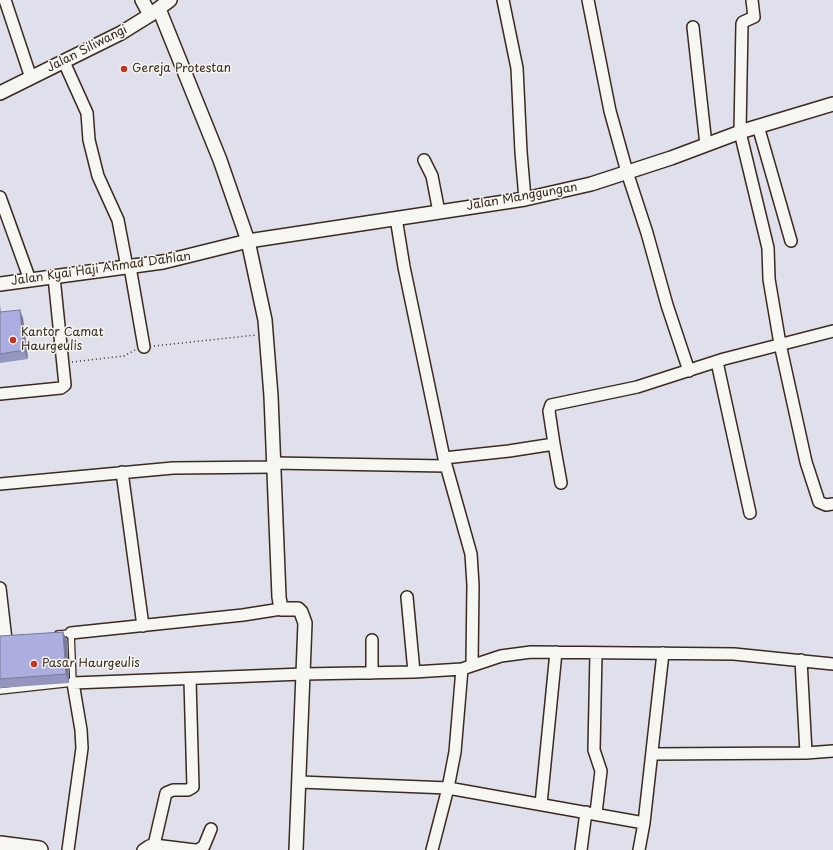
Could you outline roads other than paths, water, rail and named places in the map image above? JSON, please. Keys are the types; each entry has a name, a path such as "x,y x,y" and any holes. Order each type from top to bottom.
{"main road":[{"path":"0,844 39,850"}],"street":[{"path":"5,0 31,78"},
{"path":"142,0 155,12 170,31 220,160 248,241 267,334 281,609"},
{"name":"Jalan Siliwangi","path":"0,93 64,62 155,12 170,0"},
{"path":"502,0 517,68 525,199"},
{"path":"588,0 610,112 627,172 689,371"},
{"path":"752,0 754,17 742,22 740,132 768,248 769,279 780,344 806,462 819,502 833,504"},
{"path":"693,28 706,145"},
{"path":"64,62 87,113 91,147 98,176 117,216 144,347"},
{"name":"Jalan Manggungan","path":"248,241 525,199 591,184 758,126 833,104"},
{"path":"758,126 791,241"},
{"path":"424,160 432,176 439,212"},
{"path":"0,197 30,280"},
{"path":"396,218 404,267 445,462 471,554 473,567 467,666 455,752 448,788 432,850"},
{"name":"Jalan Kyai Haji Ahmad Dahlan","path":"0,284 128,267 198,255 248,241"},
{"path":"0,394 64,387 66,380 54,277"},
{"path":"561,483 549,411 551,405 638,387 717,362 833,331"},
{"path":"717,362 750,513"},
{"path":"0,484 173,468 445,462 554,444"},
{"path":"122,472 143,626"},
{"path":"0,588 6,640"},
{"path":"407,597 414,672"},
{"path":"71,633 243,615 281,609 298,609 304,618 300,782 296,850"},
{"path":"372,640 372,673"},
{"path":"541,804 556,652"},
{"path":"68,850 82,748 81,730 73,683 190,680 303,674 414,672 467,666 515,654 556,652 734,654 833,664"},
{"path":"580,850 601,771 594,754 596,653"},
{"path":"639,850 644,823 663,653"},
{"path":"801,660 806,753"},
{"path":"190,680 192,787 188,790 173,790 166,793 149,848 197,850 204,846 211,829"},
{"path":"652,754 806,753 833,751"},
{"path":"300,782 448,788 644,823"}],"lane":[{"path":"0,691 73,683 71,633 49,635"}],"place":[{"name":"Gereja Protestan","path":"124,69"},
{"name":"Kantor Camat Haurgeulis","path":"13,340"},
{"name":"Pasar Haurgeulis","path":"34,664"}]}
